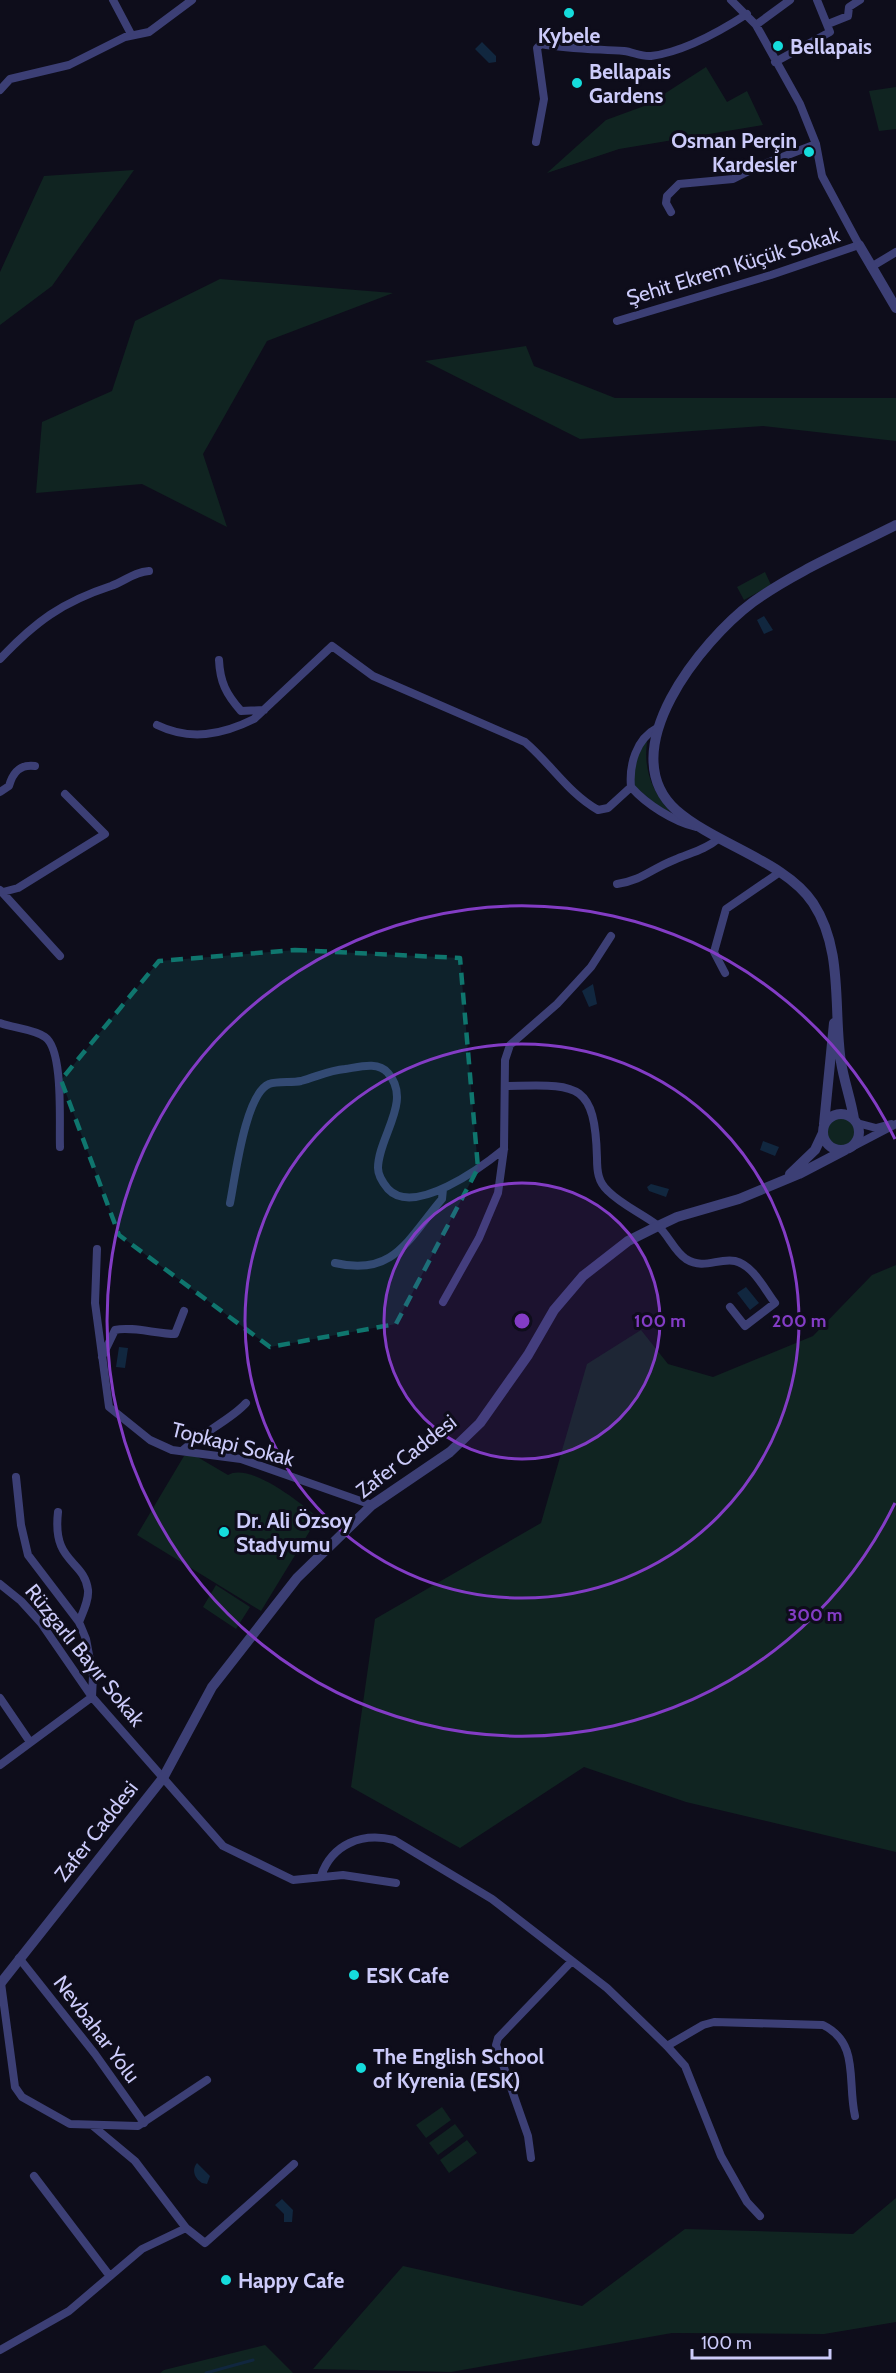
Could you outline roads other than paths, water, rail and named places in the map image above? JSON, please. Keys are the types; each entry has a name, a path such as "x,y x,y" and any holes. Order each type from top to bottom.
{"street":[{"path":"113,0 131,34"},
{"path":"0,90 10,79 76,63 131,34 149,32 192,0"},
{"path":"731,0 756,25 800,104 816,144 822,176 896,308"},
{"path":"756,25 790,0"},
{"path":"817,0 829,28"},
{"path":"775,62 848,16 849,7 860,0"},
{"path":"536,142 544,99 537,48 542,44 570,50 626,52 648,57 701,40 747,14"},
{"path":"0,75 10,79"},
{"path":"671,212 666,203 667,196 679,184 733,179 759,166 816,144"},
{"name":"Şehit Ekrem Küçük Sokak","path":"617,321 771,275 859,245"},
{"path":"871,267 896,252"},
{"path":"824,1129 829,1146 848,1148 859,1135 840,1061 834,958 825,925 800,886 780,872 701,829 674,808 657,782 652,755 660,717 688,674 732,620 773,591 896,525"},
{"path":"0,659 55,609 112,585 136,572 149,571"},
{"path":"158,725 176,734 215,733 240,726 264,710 332,646 373,676 525,742 540,755 575,794 598,810 608,808 631,787"},
{"path":"219,660 220,679 231,700 241,711 264,710"},
{"path":"657,728 646,734 635,753 630,771 631,787 656,808 683,824 701,829"},
{"path":"0,792 9,786 13,774 21,767 35,766"},
{"path":"1,891 18,888 105,834 64,794"},
{"path":"617,884 639,880 668,863 708,847 718,839"},
{"path":"725,973 714,952 726,909 780,872"},
{"path":"1,891 60,956"},
{"path":"442,1302 492,1211 501,1178 504,1149 505,1060 510,1045 557,1004 591,967 611,936"},
{"name":"Zafer Caddesi","path":"824,1129 831,1038 836,1017"},
{"path":"0,1023 44,1036 50,1042 55,1057 59,1092 60,1147"},
{"path":"230,1203 246,1127 253,1106 263,1089 270,1084 300,1081 340,1069 376,1066 387,1070 397,1089 397,1103 378,1170 382,1182 394,1195 405,1198 443,1189 487,1163 504,1149"},
{"path":"506,1086 557,1085 577,1090 587,1098 592,1109 600,1182 623,1204 658,1226 686,1259 705,1266 733,1261 744,1266 755,1275 775,1303 745,1326 730,1307"},
{"name":"Zafer Caddesi","path":"785,1178 807,1159 824,1129 836,1114 843,1114 876,1128 896,1123"},
{"name":"Zafer Caddesi","path":"0,1984 163,1778 193,1718 229,1663 297,1578 372,1505 450,1452 480,1423 528,1355 554,1310 583,1276 628,1241 658,1226 677,1217 739,1199 896,1123"},
{"path":"334,1263 365,1268 382,1263 397,1252 442,1199 443,1189"},
{"name":"Topkapi Sokak","path":"97,1249 96,1303 109,1407 150,1440 172,1450 241,1459 372,1505"},
{"path":"102,1358 116,1330 124,1328 140,1332 175,1334 184,1311"},
{"path":"182,1451 199,1436 239,1411 246,1403"},
{"path":"0,1765 92,1697 93,1676 86,1639 79,1622 28,1555 21,1526 16,1478"},
{"path":"58,1512 56,1529 62,1552 88,1587 88,1596 79,1622"},
{"name":"Rüzgarlı Bayır Sokak","path":"0,1584 21,1601 41,1623 92,1697 223,1846 293,1880 321,1876"},
{"path":"0,1698 30,1742"},
{"path":"396,1883 343,1875 321,1876 325,1864 346,1843 372,1838 394,1840 492,1899 607,1988 685,2066 721,2156 747,2202 760,2216"},
{"name":"Nevbahar Yolu","path":"19,1958 95,2054 144,2123"},
{"path":"531,2158 528,2136 496,2045 498,2038 572,1961"},
{"path":"0,1984 15,2087 22,2097 70,2124 138,2126 207,2080"},
{"path":"667,2046 703,2025 714,2022 823,2025 836,2031 849,2053 849,2076 855,2116"},
{"path":"93,2126 135,2161 186,2228 205,2243 294,2164"},
{"path":"34,2176 109,2275"},
{"path":"0,2350 69,2311 109,2275 142,2250 186,2228"}],"water":[{"path":"482,42 496,56 496,62 489,63 475,49"},
{"path":"764,616 773,630 764,634 757,620"},
{"path":"593,984 597,1004 589,1007 582,991"},
{"path":"763,1141 779,1147 775,1156 760,1150"},
{"path":"651,1184 669,1189 666,1197 649,1191 647,1187"},
{"path":"746,1287 759,1303 750,1310 737,1293"},
{"path":"119,1347 128,1348 125,1368 116,1367"},
{"path":"197,2163 210,2176 207,2184 202,2183 196,2177 194,2169"},
{"path":"282,2199 293,2210 292,2222 284,2222 284,2214 275,2205"}],"waterway":[{"path":"206,2373 253,2360"}],"place":[{"name":"Kybele","path":"569,13"},
{"name":"Bellapais","path":"778,46"},
{"name":"Bellapais Gardens","path":"577,83"},
{"name":"Osman Perçin Kardesler","path":"809,152"},
{"name":"Dr. Ali Özsoy Stadyumu","path":"224,1532"},
{"name":"ESK Cafe","path":"354,1975"},
{"name":"The English School of Kyrenia (ESK)","path":"361,2068"},
{"name":"Happy Cafe","path":"226,2280"}]}
